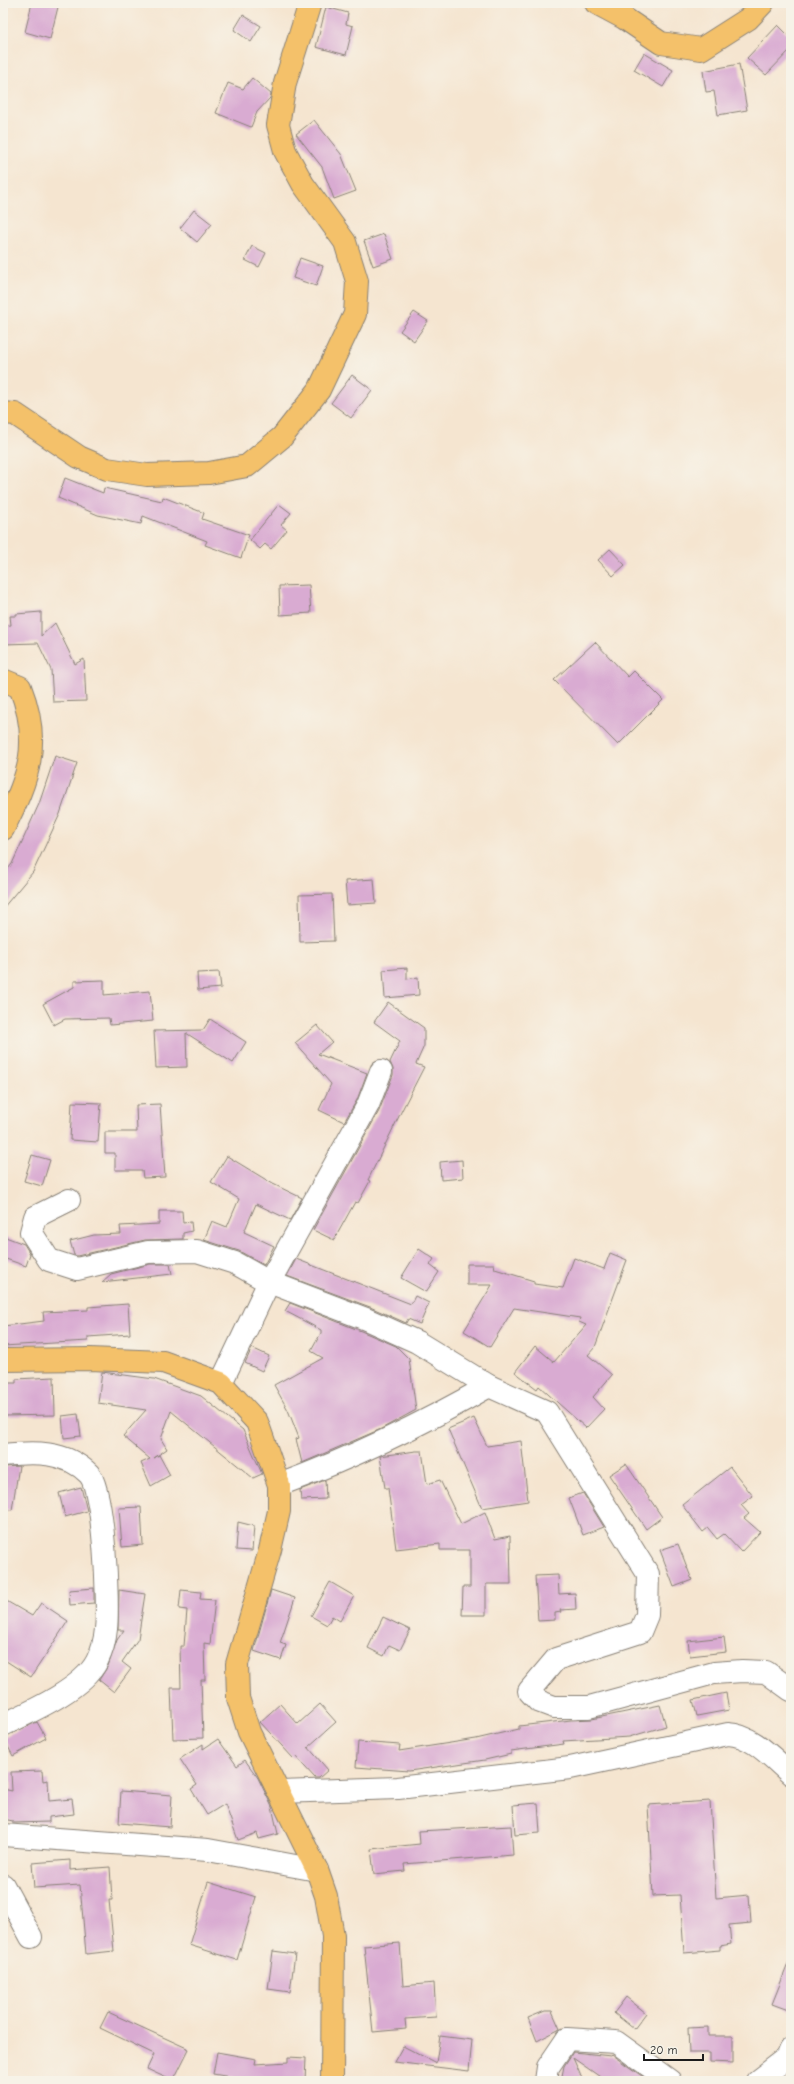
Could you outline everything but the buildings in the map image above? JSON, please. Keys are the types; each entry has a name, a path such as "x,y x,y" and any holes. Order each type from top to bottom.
{"highway":[{"path":"3,412 15,414 79,458 107,469 147,474 209,474 246,466 282,437 319,390 355,314 357,281 345,242 302,184 285,151 278,125 285,83 310,3"},
{"path":"596,3 624,18 661,44 701,49 748,19 764,3"},
{"path":"3,680 20,687 28,709 32,740 30,765 16,803 3,829"},
{"path":"3,1360 90,1359 163,1362 221,1383 257,1422 279,1485 279,1511 270,1550 237,1664 238,1698 247,1725 317,1870 326,1896 333,1936 332,2081"}],"street":[{"path":"221,1383 269,1282 368,1105 381,1071"},
{"path":"69,1200 35,1216 31,1232 49,1260 77,1269 148,1252 197,1251 236,1263 269,1282 366,1319 417,1342 489,1386 547,1412 648,1574 647,1615 640,1632 556,1659 529,1691 538,1701 554,1707 589,1707 714,1673 742,1671 766,1672 791,1690"},
{"path":"279,1485 323,1469 429,1421 489,1386"},
{"path":"3,1455 34,1452 56,1455 89,1474 97,1492 107,1574 106,1628 103,1644 96,1662 81,1680 52,1700 3,1725"},
{"path":"280,1792 398,1788 570,1768 728,1734 739,1734 749,1740 791,1774"},
{"path":"3,1835 208,1850 317,1870"},
{"path":"3,1885 31,1937"},
{"path":"546,2081 548,2067 567,2039 616,2042 670,2081"},
{"path":"757,2081 787,2058 791,2049"}]}
